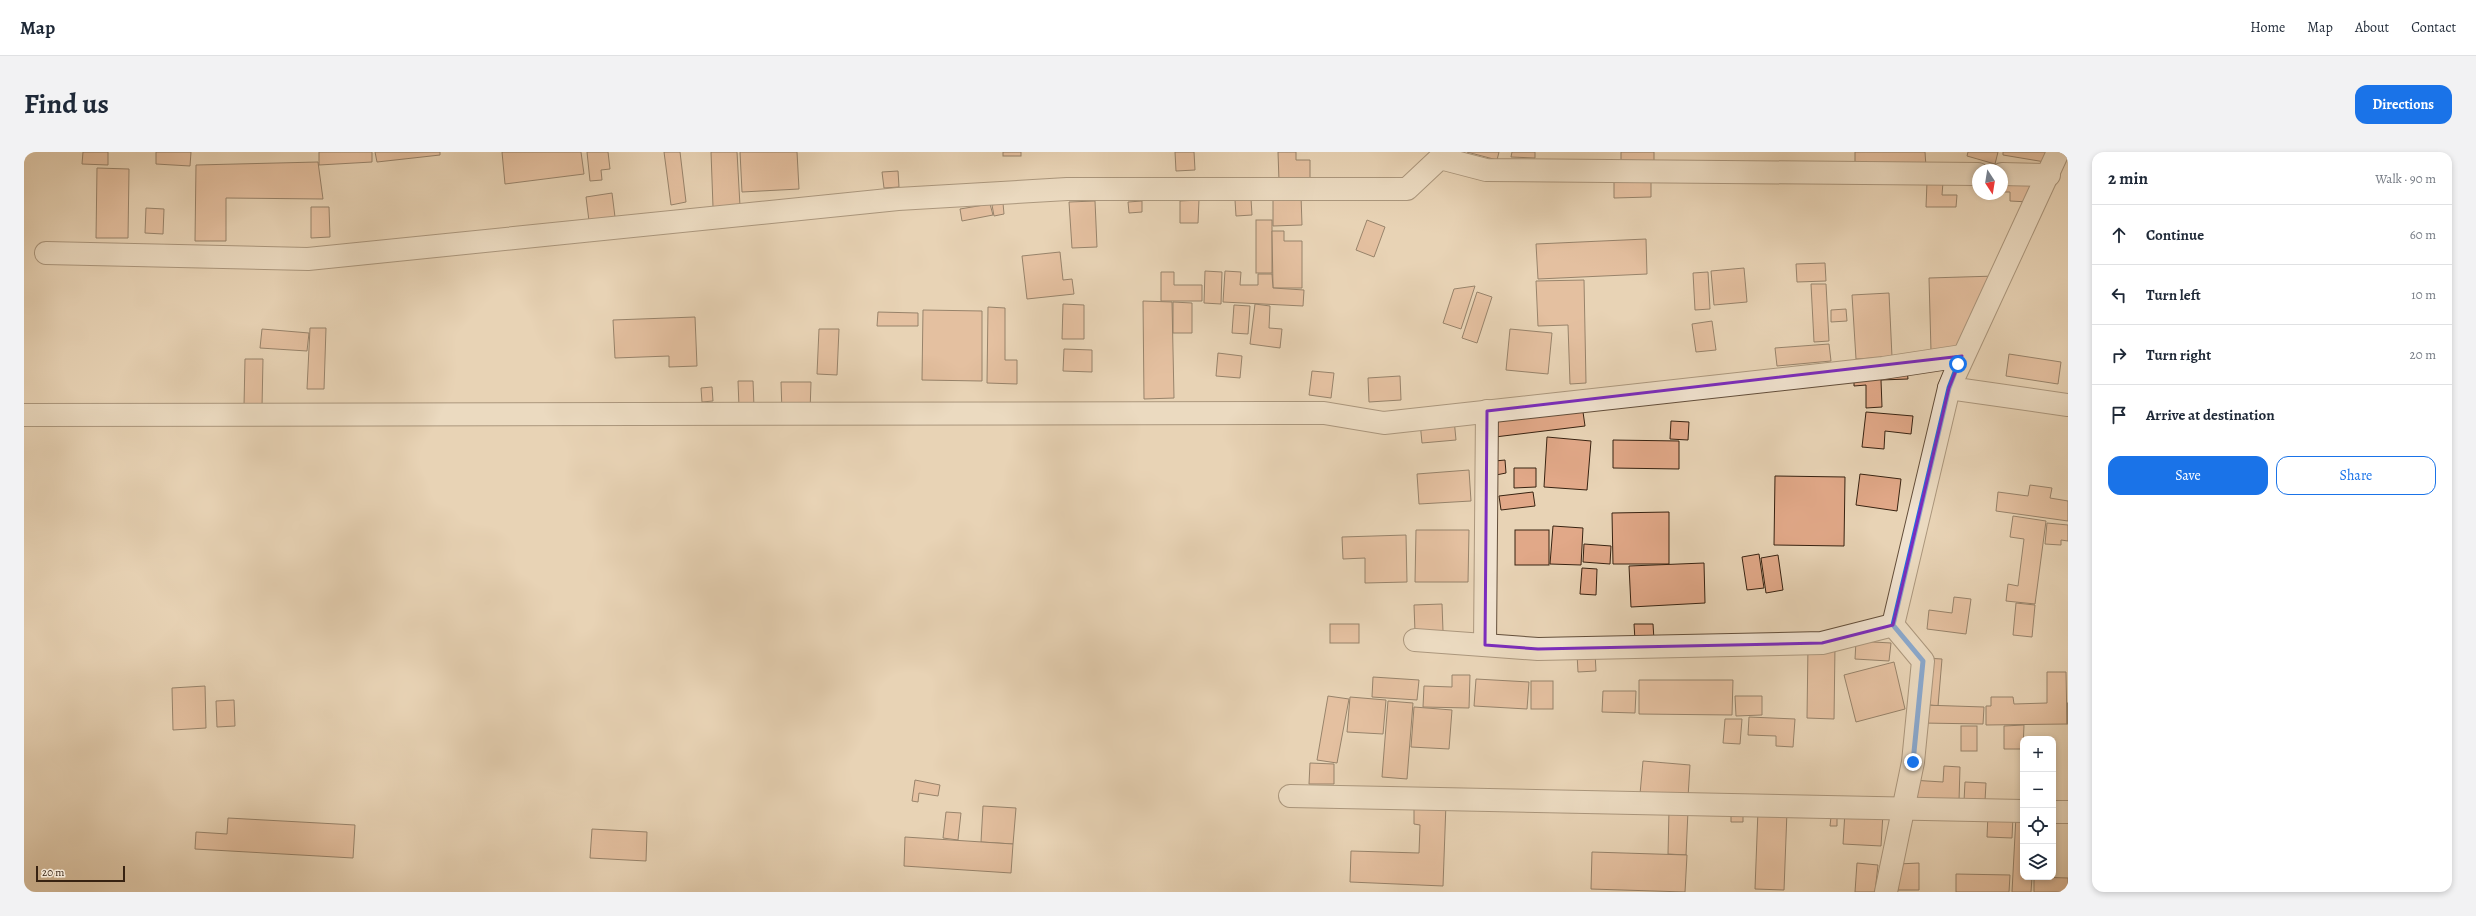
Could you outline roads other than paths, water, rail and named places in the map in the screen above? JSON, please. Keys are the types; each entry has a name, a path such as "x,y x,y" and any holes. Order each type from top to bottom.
{"street":[{"path":"1893,625 1949,388 1962,356 2049,175 2058,152"},
{"path":"46,253 308,259 906,198 1067,189 1407,189 1441,155 1486,170 1972,174"},
{"path":"2008,174 2049,175"},
{"path":"24,415 1324,413 1384,422 1883,368 1962,356"},
{"path":"1949,388 2068,405"},
{"path":"1485,645 1487,411"},
{"path":"1415,640 1538,649 1822,643 1893,625"},
{"path":"1886,892 1913,762 1923,661 1893,625"},
{"path":"1290,796 2020,811"},
{"path":"2056,812 2068,812"}]}
